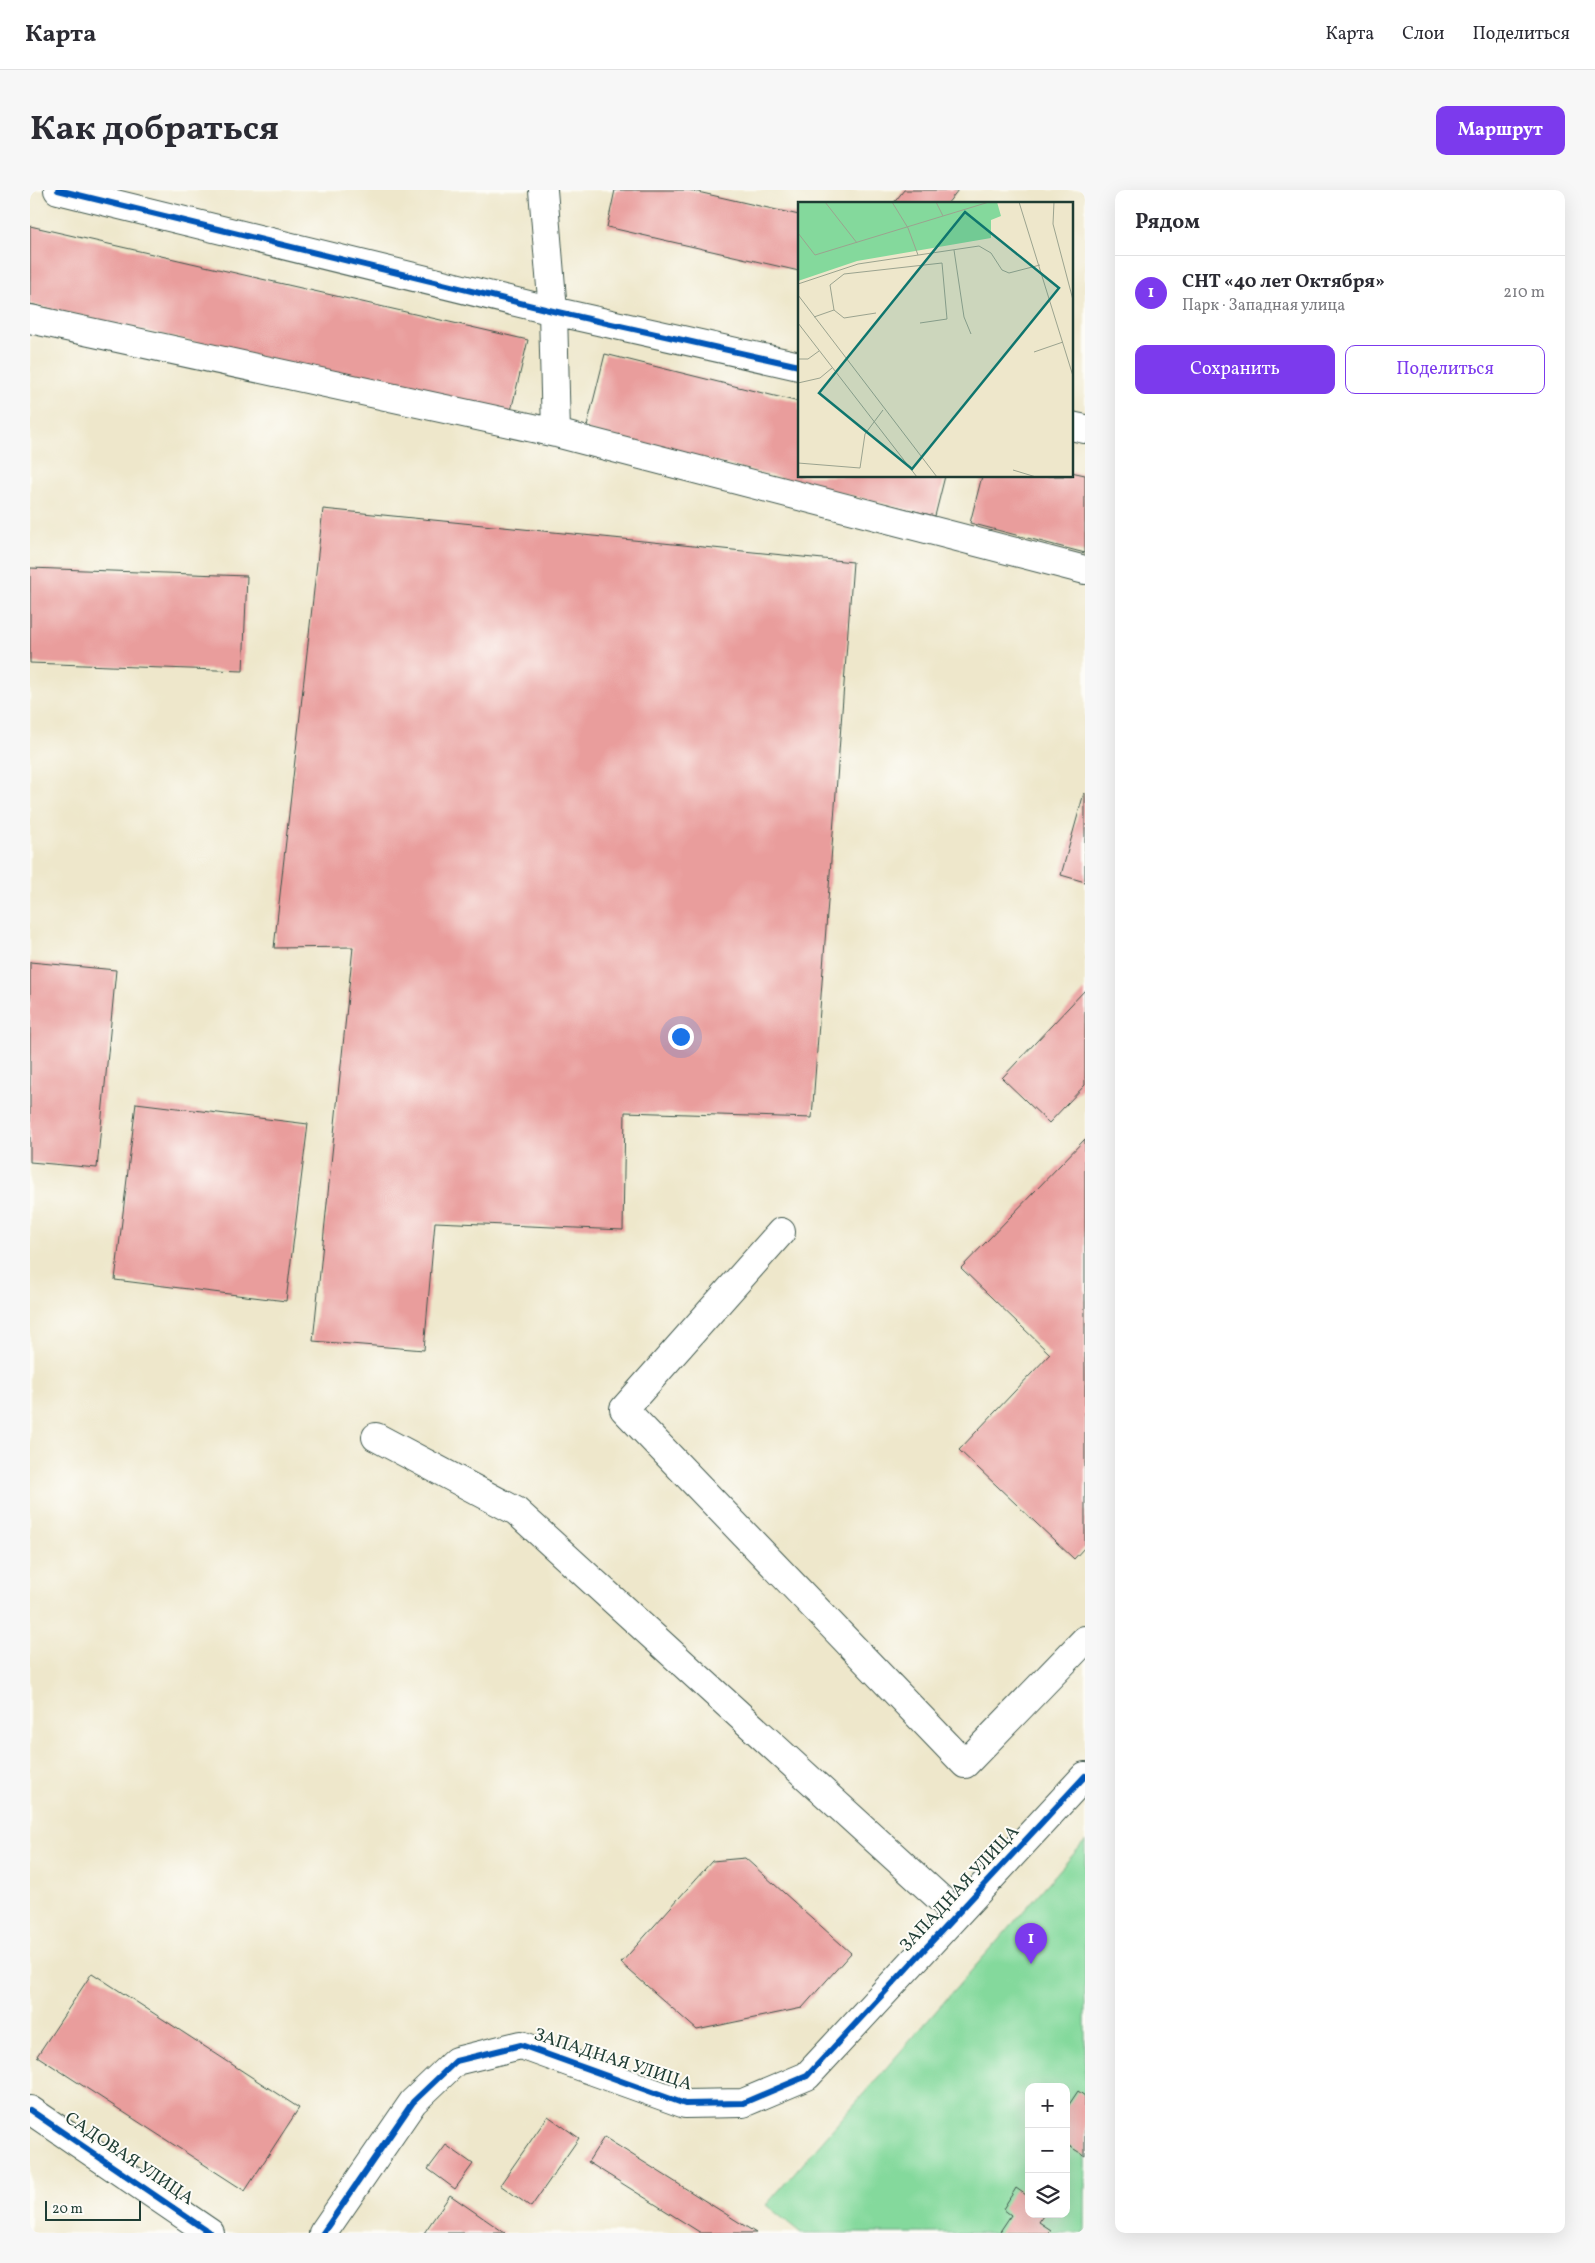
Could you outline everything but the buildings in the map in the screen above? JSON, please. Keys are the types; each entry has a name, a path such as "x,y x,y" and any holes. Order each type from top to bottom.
{"street":[{"path":"58,190 553,311 798,366"},
{"path":"543,190 553,311 556,433"},
{"path":"30,319 556,433 1085,570"},
{"path":"1072,426 1085,429"},
{"path":"781,1232 624,1410 965,1764 1085,1640"},
{"path":"376,1437 516,1511 957,1914"},
{"name":"ЗАПАДНАЯ УЛИЦА","path":"323,2233 413,2102 456,2061 521,2045 685,2104 743,2103 807,2076 1085,1776"},
{"name":"САДОВАЯ УЛИЦА","path":"30,2110 210,2233"}],"green space":[{"path":"1085,1841 1085,2233 801,2233 766,2205"}],"cycle path":[{"path":"58,190 553,311 798,366"},
{"path":"323,2233 413,2102 456,2061 521,2045 685,2104 743,2103 807,2076 1085,1776"},
{"path":"30,2110 210,2233"}],"place":[{"name":"СНТ «40 лет Октября»","path":"1031,1964"}]}
